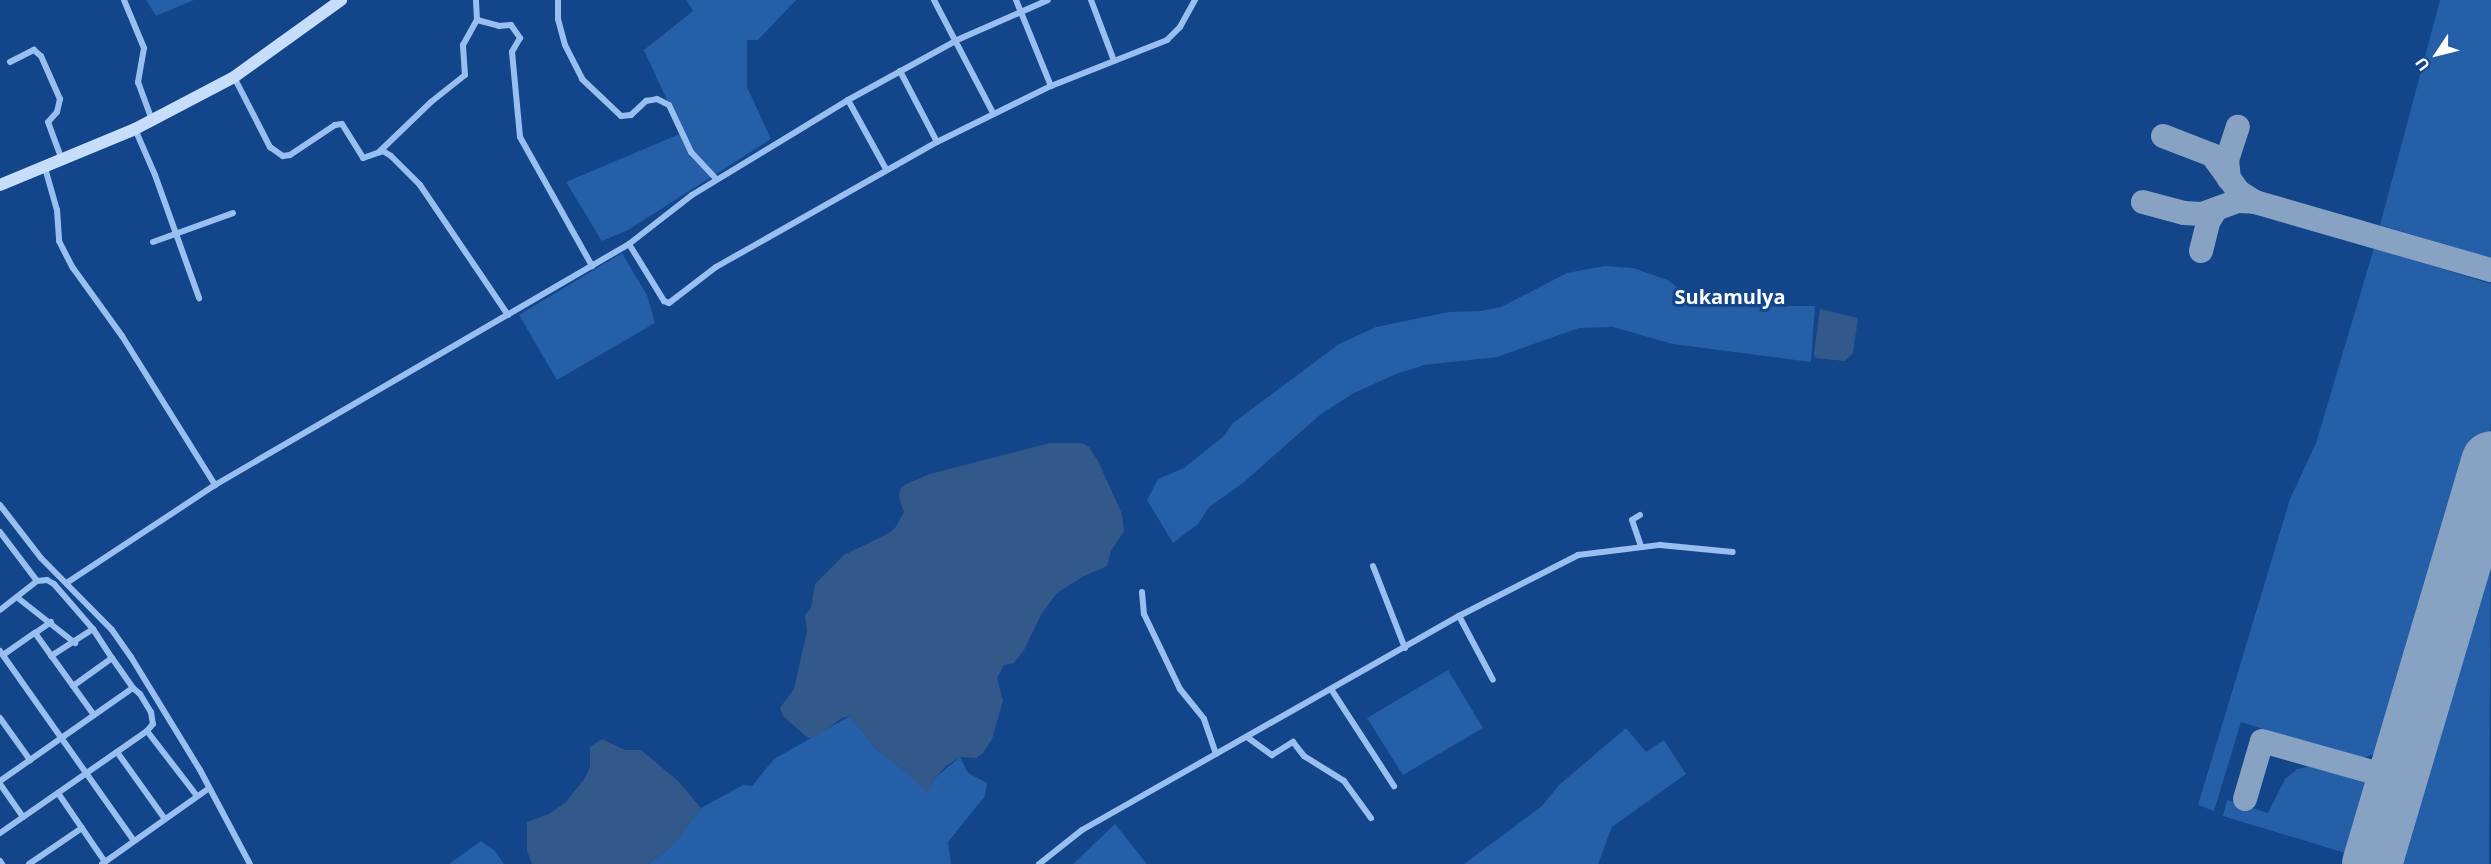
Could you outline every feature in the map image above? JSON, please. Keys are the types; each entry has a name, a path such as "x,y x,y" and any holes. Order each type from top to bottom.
{"main road":[{"path":"0,185 135,129 234,77 341,0"}],"street":[{"path":"124,0 144,48 138,82 152,120"},
{"path":"379,152 431,102 465,75 463,45 477,20 476,0"},
{"path":"558,0 558,19 565,45 582,79 621,116 631,115 646,101 657,99 669,105 691,152 716,179"},
{"path":"934,0 957,40 993,113"},
{"path":"1016,0 1051,86"},
{"path":"68,582 215,485 629,244 716,179 848,100 957,40 1048,0"},
{"path":"1091,0 1114,61"},
{"path":"629,244 664,301 669,303 716,267 938,142 1051,86 1175,34 1194,0"},
{"path":"477,20 499,26 511,25 520,38 512,52 520,137 592,266"},
{"path":"10,62 34,50 41,56 60,99 57,111 48,122 62,160"},
{"path":"900,71 938,142"},
{"path":"234,77 270,147 276,153 283,156 290,155 335,124 342,124 363,158 383,151 392,156 420,185 508,315"},
{"path":"848,100 886,170"},
{"path":"135,129 199,298"},
{"path":"45,168 57,210 59,241 73,268 122,336 215,485"},
{"path":"153,242 233,213"},
{"path":"0,505 41,558 68,582 112,630 131,657 201,770 208,789 250,864"},
{"path":"1640,515 1632,520 1641,546"},
{"path":"0,532 37,581"},
{"path":"1040,864 1082,830 1459,616 1578,555 1660,545 1733,552"},
{"path":"1373,566 1405,648"},
{"path":"0,610 37,581 47,580 54,584 93,629 133,688 140,694 151,712 153,724 147,731 0,833"},
{"path":"1142,592 1144,614 1180,689 1204,719 1216,754"},
{"path":"18,598 75,643"},
{"path":"1459,616 1493,680"},
{"path":"51,622 2,653 134,841"},
{"path":"51,656 75,643 93,629"},
{"path":"34,633 94,715"},
{"path":"73,686 112,658"},
{"path":"23,817 0,783 133,688"},
{"path":"1331,689 1394,786"},
{"path":"0,718 30,760"},
{"path":"147,731 197,796"},
{"path":"1247,737 1272,755 1293,742 1304,756 1344,782 1371,818"},
{"path":"117,752 165,819"},
{"path":"58,793 104,863 208,789"},
{"path":"29,864 82,828"}],"shaded area":[{"path":"146,0 194,0 156,16"},
{"path":"686,0 796,0 758,40 747,40 747,87 771,139 628,230 602,241 566,182 682,133 644,50 693,11"},
{"path":"2440,0 2491,0 2491,258 2380,225"},
{"path":"2374,248 2491,284 2491,427 2396,741 2385,751 2359,759 2241,722 2214,811 2198,805 2290,499 2316,443"},
{"path":"622,253 647,295 655,323 557,380 519,315"},
{"path":"1605,266 1633,268 1668,280 1696,302 1722,306 1815,306 1811,362 1673,344 1613,327 1579,328 1497,357 1424,365 1396,374 1354,393 1321,414 1243,483 1209,507 1198,524 1173,543 1147,500 1158,479 1184,468 1224,436 1233,423 1339,344 1376,327 1449,312 1480,311 1501,307 1567,273"},
{"path":"1820,309 1858,318 1853,353 1845,361 1816,358 1814,354"},
{"path":"1050,443 1082,443 1089,447 1098,461 1122,514 1124,531 1111,551 1107,566 1084,576 1057,593 1042,613 1024,650 1014,663 1004,665 997,678 1003,701 992,739 983,753 976,758 960,757 946,766 935,778 928,793 904,770 877,750 850,716 842,718 816,737 808,738 783,716 780,708 794,689 807,631 805,615 811,608 815,584 844,555 895,528 904,512 899,497 900,489 930,474"},
{"path":"2491,502 2489,864 2384,864"},
{"path":"1448,670 1483,728 1403,775 1367,718"},
{"path":"850,716 877,750 928,792 935,778 960,757 968,773 987,783 985,796 948,842 951,864 648,864 672,846 701,808 743,785 752,786 774,759"},
{"path":"1626,728 1646,752 1664,740 1686,774 1612,827 1598,864 1464,864 1542,806 1559,785"},
{"path":"602,739 625,750 641,750 678,781 701,808 672,846 648,864 532,864 527,851 527,822 549,814 566,802 585,778 590,767 590,747"},
{"path":"2318,765 2342,771 2365,782 2370,788 2376,810 2362,858 2223,816 2227,800 2268,813 2285,779 2297,769"},
{"path":"1115,824 1147,864 1073,864"},
{"path":"481,841 495,851 504,864 449,864"}],"taxiway":[{"path":"2229,179 2227,160 2238,127"},
{"path":"2163,136 2212,155 2239,192 2255,202"},
{"path":"2143,202 2184,213 2202,214 2238,201 2255,202 2491,270"},
{"path":"2201,251 2208,222 2216,209"},
{"path":"2245,799 2262,741 2397,779"}],"runway":[{"path":"2372,864 2491,461"}],"district":[{"name":"Sukamulya","path":"1730,296"}]}
